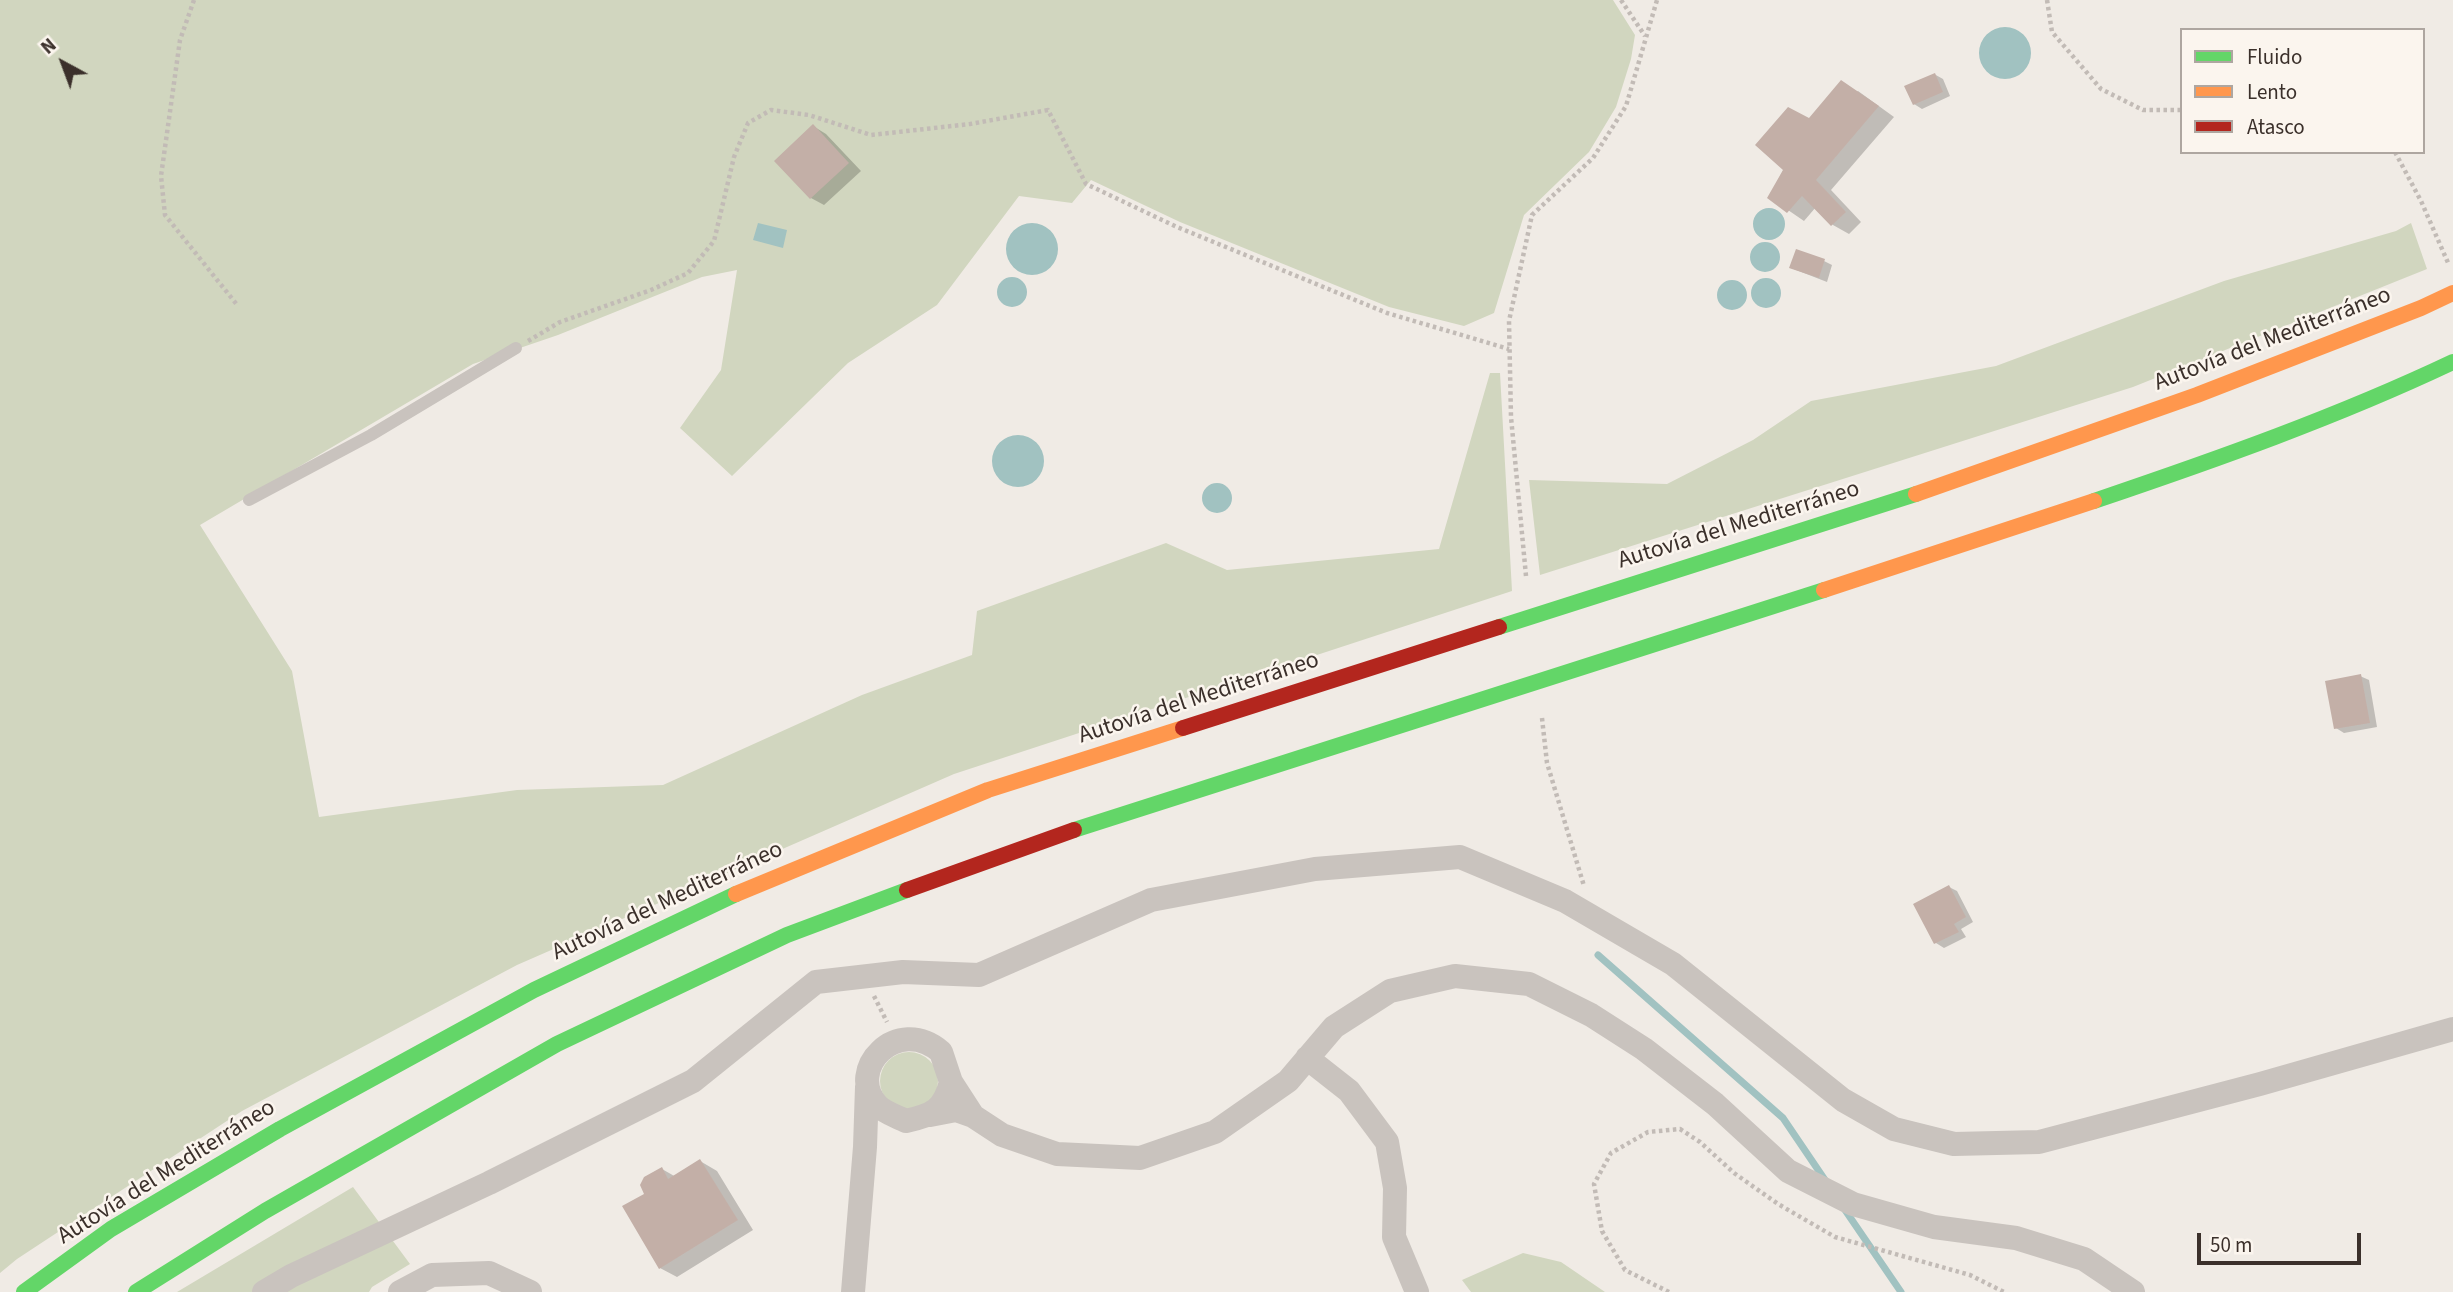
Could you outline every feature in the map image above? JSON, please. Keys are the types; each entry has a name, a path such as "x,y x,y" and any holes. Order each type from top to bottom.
{"highway":[{"name":"Autovía del Mediterráneo","path":"24,1292 111,1230 280,1129 534,990 765,880 988,790 1952,483 2197,395 2453,293"},
{"path":"136,1292 265,1211 557,1044 787,935 1028,845 1971,543 2217,459 2415,380 2453,362"}],"street":[{"path":"264,1292 291,1276 489,1183 693,1081 816,982 902,972 979,975 1151,900 1315,869 1460,857 1565,901 1673,964 1843,1100 1894,1129 1954,1144 2039,1142 2260,1084 2453,1029"},
{"path":"865,1147 881,1128 956,1110 973,1116 1002,1135 1056,1154 1140,1158 1215,1132 1288,1081 1334,1027 1390,991 1455,976 1529,984 1591,1015 1644,1049 1715,1104 1788,1171 1853,1203 1934,1227 2016,1238 2084,1259 2133,1292"},
{"path":"853,1292 868,1074 877,1053 896,1040 912,1038 937,1049 941,1052 951,1082 973,1116"},
{"path":"1307,1058 1349,1091 1387,1142 1395,1188 1394,1237 1417,1292"},
{"path":"868,1074 869,1091 878,1106 918,1118 937,1111 947,1096 951,1082"},
{"path":"400,1292 432,1275 489,1273 530,1292"}],"lane":[{"path":"249,500 371,435 516,348"}],"path":[{"path":"194,0 180,40 161,176 164,215 238,306"},
{"path":"1621,0 1646,36"},
{"path":"1526,576 1511,417 1509,321 1532,215 1593,158 1626,106 1657,0"},
{"path":"2047,0 2052,32 2101,89 2143,110 2180,110"},
{"path":"516,348 560,322 688,274 714,241 734,157 748,123 771,110 809,115 871,135 970,124 1048,110 1086,184 1177,228 1387,313 1509,349"},
{"path":"2396,154 2421,201 2453,273"},
{"path":"1542,718 1547,763 1594,917"},
{"path":"864,976 896,1040"},
{"path":"1669,1292 1625,1270 1602,1231 1594,1184 1611,1153 1647,1132 1680,1129 1700,1142 1734,1173 1835,1237 1970,1275 2004,1292"}],"green space":[{"path":"0,0 1613,0 1635,35 1631,59 1616,107 1589,152 1524,215 1494,313 1464,326 1389,307 1180,222 1091,180 1072,203 1019,196 937,305 848,363 732,476 680,428 721,370 737,270 702,277 558,335 473,364 200,525 292,671 319,817 517,790 663,785 862,695 972,655 977,611 1166,543 1227,570 1439,549 1490,373 1500,373 1512,591 954,774 517,965 242,1111 17,1259 0,1273"},
{"path":"2411,223 2427,269 2133,387 1540,575 1529,480 1667,484 1753,440 1811,401 1996,366 2224,281 2396,231"},
{"path":"903,1052 915,1052 930,1060 938,1075 938,1087 930,1102 915,1110 903,1110 888,1102 880,1087 880,1075 888,1060"},
{"path":"353,1187 410,1264 372,1287 369,1292 177,1292"},
{"path":"1523,1253 1561,1262 1605,1292 1471,1292 1462,1280"}],"water":[{"path":"2005,27 2015,29 2023,35 2029,43 2029,63 2023,71 2015,77 2005,79 1995,77 1987,71 1981,63 1979,53 1981,43 1987,35 1995,29"},
{"path":"1769,208 1780,213 1785,224 1780,235 1769,240 1758,235 1753,224 1758,213"},
{"path":"758,223 787,230 783,248 753,240"},
{"path":"1032,223 1042,225 1050,231 1056,239 1056,259 1050,267 1042,273 1032,275 1022,273 1014,267 1008,259 1006,249 1008,239 1014,231 1022,225"},
{"path":"1765,242 1776,246 1780,257 1776,268 1765,272 1754,268 1750,257 1754,246"},
{"path":"1012,277 1023,281 1027,292 1023,303 1012,307 1001,303 997,292 1001,281"},
{"path":"1766,278 1777,282 1781,293 1777,304 1766,308 1755,304 1751,293 1755,282"},
{"path":"1732,280 1743,284 1747,295 1743,306 1732,310 1721,306 1717,295 1721,284"},
{"path":"1018,435 1028,437 1036,443 1042,451 1042,471 1036,479 1028,485 1018,487 1008,485 1000,479 994,471 992,461 994,451 1000,443 1008,437"},
{"path":"1217,483 1228,487 1232,498 1228,509 1217,513 1206,509 1202,498 1206,487"}],"building":[{"path":"1935,73 1943,92 1913,105 1904,86"},
{"path":"1841,80 1879,106 1816,180 1846,212 1831,226 1802,196 1787,213 1767,198 1783,170 1755,145 1788,107 1809,118"},
{"path":"813,124 849,163 810,199 774,161"},
{"path":"1796,249 1825,259 1819,278 1789,268"},
{"path":"2361,674 2370,723 2334,729 2325,681"},
{"path":"1949,885 1966,917 1954,924 1959,932 1934,944 1913,904"},
{"path":"700,1159 738,1220 659,1269 622,1206 644,1194 640,1185 644,1177 662,1167 668,1179"}],"waterway":[{"path":"1598,955 1783,1118 1825,1180"},
{"path":"1843,1207 1901,1292"}],"traffic: fast":[{"path":"2094,501 2275,437 2453,362"},
{"path":"1499,627 1916,494"},
{"path":"1074,830 1824,590"},
{"path":"136,1292 265,1211 557,1044 787,935 907,890"},
{"path":"24,1292 111,1229 280,1129 534,990 736,894"}],"traffic: slow":[{"path":"1916,494 2197,395 2453,293"},
{"path":"1824,590 2094,501"},
{"path":"736,894 988,790 1183,728"}],"traffic: jam":[{"path":"1183,728 1499,627"},
{"path":"907,890 1074,830"}]}
